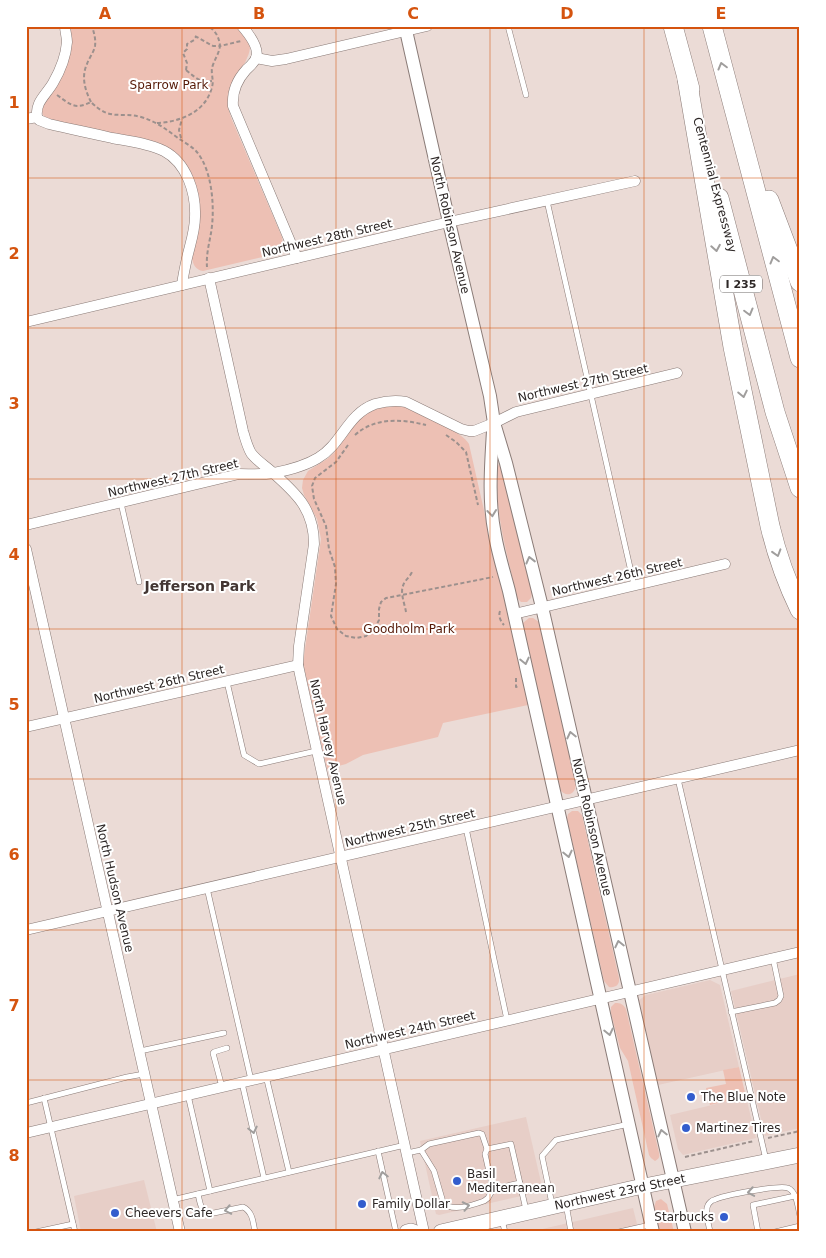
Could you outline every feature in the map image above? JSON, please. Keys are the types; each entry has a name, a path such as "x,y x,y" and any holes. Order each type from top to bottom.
{"highway":[{"name":"Centennial Expressway","path":"673,26 775,412 800,488"},
{"name":"I 235","path":"712,26 800,358"},
{"path":"687,79 733,347 770,526 782,571 800,610"},
{"path":"733,106 800,282"}],"main road":[{"name":"Northwest 23rd Street","path":"441,1232 503,1225 527,1212 643,1186 800,1155"},
{"path":"407,1232 414,1232"}],"street":[{"path":"65,26 67,44 61,65 53,83 37,105 31,118 49,124 140,143 156,148 173,157 185,172 191,186 195,210 195,226 182,285"},
{"path":"242,26 257,52 256,58 236,84 232,97 233,106 297,258"},
{"path":"256,58 279,61 406,29 427,26"},
{"name":"North Robinson Avenue","path":"406,29 490,396 494,423 506,462 542,607 685,1232"},
{"name":"Northwest 28th Street","path":"26,322 449,222 635,181"},
{"name":"North Harvey Avenue","path":"209,278 250,452 289,487 300,500 308,512 313,527 314,544 298,665 424,1232"},
{"name":"Northwest 27th Street","path":"26,525 240,474 273,473 304,465 318,458 334,446 357,414 370,406 384,402 406,402 464,430 474,431 516,412 677,373"},
{"name":"North Robinson Avenue","path":"494,423 491,500 494,534 508,611 530,684 653,1228"},
{"name":"North Hudson Avenue","path":"26,549 180,1232"},
{"name":"Northwest 26th Street","path":"508,611 542,607 725,564"},
{"name":"Northwest 26th Street","path":"26,727 298,665"},
{"name":"Northwest 25th Street","path":"26,930 800,750"},
{"name":"Northwest 24th Street","path":"26,1133 800,952"}],"lane":[{"path":"508,26 526,96"},
{"path":"547,201 634,585"},
{"path":"121,503 139,582"},
{"path":"227,681 244,756 259,764 316,751"},
{"path":"678,778 766,1162"},
{"path":"466,828 508,1020"},
{"path":"207,888 264,1178"},
{"path":"731,1012 775,1003 779,1000 781,996 773,958"},
{"path":"139,1052 224,1033"},
{"path":"222,1087 213,1054 226,1048"},
{"path":"26,1103 144,1074"},
{"path":"266,1076 289,1172"},
{"path":"188,1095 210,1191"},
{"path":"44,1098 75,1232"},
{"path":"572,1232 559,1205 542,1156 556,1140 630,1123"},
{"path":"172,1200 378,1152 406,1149 421,1150 429,1144 479,1133 482,1134 487,1149 485,1154 493,1189 488,1198 484,1201 453,1208 446,1206 443,1202 434,1171 421,1150"},
{"path":"487,1149 511,1144 527,1212"},
{"path":"378,1152 396,1232"},
{"path":"493,1189 520,1184"},
{"path":"710,1232 708,1203 714,1200 770,1188 787,1188 792,1191 800,1216"},
{"path":"198,1194 202,1209 209,1214 243,1207 248,1209 251,1213 255,1232"},
{"path":"758,1232 754,1205 795,1196"},
{"path":"36,1232 73,1224"},
{"path":"774,1232 800,1226"},
{"path":"619,1232 653,1228"}],"path":[{"path":"92,26 96,38 95,47 84,74 85,90 92,102"},
{"path":"157,123 182,119 194,112 206,100 213,86 212,67 220,46 219,38 215,31 208,26"},
{"path":"212,82 200,81 185,70 187,63 183,53 187,44 194,40 195,36 213,46 251,39"},
{"path":"181,140 179,130 182,119"},
{"path":"353,437 365,427 378,422 399,420 426,425"},
{"path":"445,434 466,452 478,505"},
{"path":"349,444 336,462 315,478 312,486 314,499 326,526 329,549 335,567 336,584 331,616 337,629 346,636 356,638 366,636 376,626 379,620 381,602 386,598 489,577"},
{"path":"406,612 402,588 412,572"},
{"path":"505,626 501,622 500,614 508,611"},
{"path":"515,672 516,687 530,684"},
{"path":"685,1157 800,1131"}],"shaded area":[{"path":"800,974 800,1128 765,1136 731,991"},
{"path":"710,980 720,985 739,1067 658,1085 638,1001 646,995"},
{"path":"746,1097 756,1138 683,1155 678,1149 670,1115"},
{"path":"526,1117 543,1191 439,1215 436,1214 420,1141"},
{"name":"Cheevers Cafe","path":"144,1180 157,1232 81,1232 74,1196"},
{"path":"633,1208 639,1232 530,1232 551,1227"}],"green space":[{"name":"Sparrow Park","path":"68,26 237,26 248,41 250,49 246,61 231,87 228,96 229,110 282,237 282,245 279,250 271,255 203,271 198,270 192,258 197,192 186,165 159,143 49,120 43,115 42,106 51,94"},
{"name":"Goodholm Park","path":"392,405 406,407 432,419 459,434 469,444 528,705 443,723 438,737 363,755 346,764 327,769 303,663 321,539 317,519 304,495 302,488 303,480 308,471 335,452 354,425 364,415 372,410"},
{"path":"499,464 503,465 532,593 531,598 527,602 521,602 517,598 503,535 498,496"},
{"path":"529,618 539,622 576,785 574,791 570,794 564,794 560,789 523,627 523,623"},
{"path":"572,811 578,811 582,815 619,978 617,986 613,987 609,987 604,981 567,819 568,814"},
{"path":"615,1003 622,1004 626,1009 659,1154 659,1158 655,1161 649,1155 628,1061 620,1048 611,1013 611,1007"},
{"path":"739,1067 746,1097 710,1105 706,1088 726,1084 723,1070"},
{"path":"661,1199 667,1204 674,1232 658,1232 654,1207 656,1201"}],"place":[{"name":"The Blue Note","path":"691,1097"},
{"name":"Martinez Tires","path":"686,1128"},
{"name":"Basil Mediterranean","path":"457,1181"},
{"name":"Family Dollar","path":"362,1204"},
{"name":"Cheevers Cafe","path":"115,1213"},
{"name":"Starbucks","path":"724,1217"}],"district":[{"name":"Jefferson Park","path":"200,586"}]}
